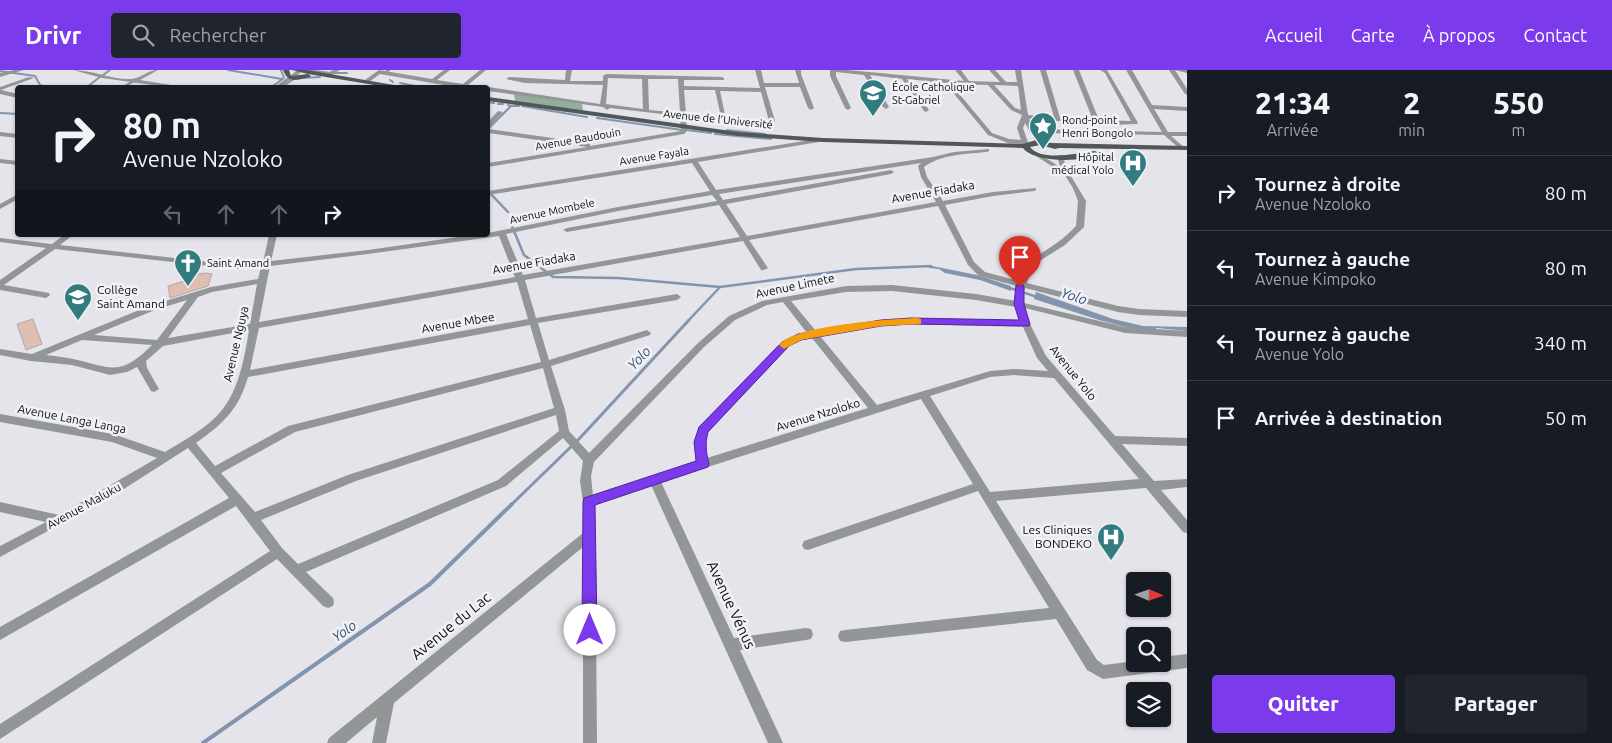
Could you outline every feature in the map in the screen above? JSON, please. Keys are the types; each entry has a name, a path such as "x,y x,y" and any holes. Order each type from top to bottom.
{"main road":[{"path":"286,70 289,78 328,75"},
{"path":"298,70 390,85"},
{"name":"Avenue de l’Université","path":"490,100 726,133 823,140 947,145 1025,144 1034,142 1048,144"},
{"path":"1025,144 1027,150 1037,156"},
{"path":"1048,144 1061,152 1060,156 1150,148"},
{"path":"1048,144 1185,148"},
{"name":"Avenue de l’Université","path":"947,145 1049,158 1060,156"}],"street":[{"path":"0,75 21,70"},
{"path":"76,70 168,85"},
{"path":"134,80 155,70"},
{"path":"279,85 298,70"},
{"path":"328,75 337,70"},
{"path":"433,81 447,70"},
{"path":"465,85 483,70"},
{"path":"558,99 569,70"},
{"path":"646,111 650,70"},
{"path":"683,128 684,115 681,88 685,70"},
{"path":"719,70 722,79 720,89 726,133"},
{"path":"758,70 772,121"},
{"path":"798,70 811,108"},
{"path":"848,108 833,76 833,70 866,74 879,73 947,82 1021,84"},
{"path":"919,70 925,79"},
{"path":"958,70 968,83"},
{"path":"992,70 1005,84"},
{"path":"1018,70 1026,115 1033,131 1048,144"},
{"path":"1043,70 1057,119"},
{"path":"1076,70 1098,122"},
{"path":"989,83 1014,109 1026,115 1057,119 1135,123 1108,72 1103,70"},
{"path":"1129,70 1166,134 1185,148"},
{"path":"1172,70 1187,93"},
{"path":"1178,70 1187,71"},
{"path":"367,81 381,71 458,85"},
{"path":"603,105 607,73 648,77 722,79"},
{"path":"496,90 514,74"},
{"path":"866,74 886,106"},
{"path":"903,77 926,110"},
{"path":"0,91 31,78"},
{"path":"509,79 605,83"},
{"path":"521,94 529,79"},
{"path":"947,82 990,134 1025,144"},
{"path":"681,88 720,89 802,86"},
{"path":"490,89 646,111 724,119"},
{"path":"0,91 15,95"},
{"path":"603,105 620,116 618,119"},
{"path":"1150,107 1187,109"},
{"path":"490,123 500,112"},
{"path":"1025,144 1020,128 1026,115"},
{"name":"Avenue Baudouin","path":"490,165 682,133 684,131 683,128"},
{"path":"490,131 596,146"},
{"path":"1033,131 1187,134"},
{"path":"0,134 15,136"},
{"name":"Avenue Fayala","path":"490,193 823,140"},
{"name":"Avenue Mombele","path":"490,235 714,192 987,150"},
{"path":"1037,156 1066,173"},
{"path":"1020,292 1026,270 1038,258 1062,243 1080,227 1082,201 1066,173 1060,156"},
{"path":"567,230 921,166 932,159"},
{"path":"0,161 15,163"},
{"path":"694,161 764,268"},
{"path":"921,166 924,176 941,204 971,263 977,270 1020,292 1125,330 1187,334"},
{"name":"Avenue Fiadaka","path":"79,337 160,343 993,194 1034,189"},
{"path":"0,196 15,197"},
{"path":"0,207 15,198"},
{"path":"502,233 520,278 534,322 566,436 589,460 585,469 584,486 589,502 590,743"},
{"path":"0,286 66,237"},
{"name":"Avenue Nguya","path":"167,456 211,427 227,412 234,400 243,375 256,326 262,281 273,237"},
{"name":"Avenue Mombele","path":"0,240 223,267 368,252 474,237"},
{"path":"31,358 152,308 195,295 262,281"},
{"path":"0,286 46,295"},
{"name":"Avenue Limete","path":"589,460 701,346 732,318 765,303 846,289 892,288 1020,292"},
{"path":"1020,292 1147,313 1187,314"},
{"name":"Avenue Yolo","path":"1020,292 1025,324 1042,358 1187,528"},
{"path":"0,352 31,358 72,362 109,372 119,370 141,361 160,343 195,295"},
{"name":"Avenue Mbee","path":"243,375 650,300 678,297"},
{"path":"785,299 875,410"},
{"path":"703,464 700,454 700,442 703,430 786,344 798,337 881,323 911,321 1025,324"},
{"path":"213,472 292,429 546,364 647,334"},
{"path":"141,361 142,368 154,389"},
{"name":"Avenue Nzoloko","path":"589,502 703,464 990,374 1014,372 1058,375"},
{"path":"923,394 1092,665 1103,672 1187,662"},
{"path":"253,518 352,478 560,410"},
{"name":"Avenue Langa Langa","path":"0,418 112,438 167,456"},
{"path":"297,570 502,483 566,436"},
{"path":"1113,440 1187,442"},
{"path":"189,442 253,518 278,552 328,602"},
{"name":"Avenue Maluku","path":"0,552 60,520 167,456"},
{"name":"Avenue Vénus","path":"655,481 776,743"},
{"path":"987,497 1150,484 1187,483"},
{"path":"808,545 980,486"},
{"path":"0,634 236,500"},
{"path":"0,507 60,520"},
{"name":"Avenue du Lac","path":"334,743 589,535"},
{"path":"0,732 278,552"},
{"path":"845,636 1059,613"},
{"path":"732,645 806,634"},
{"path":"380,743 388,698"}],"green space":[{"path":"514,94 582,104 583,111 515,101"}],"water":[{"path":"927,265 977,275 1011,286 1011,291 980,280 945,273 939,269 929,268"},
{"path":"1036,292 1113,319 1143,326 1187,327 1187,331 1157,328 1153,331 1133,329 1034,299"}],"building":[{"name":"Saint Amand","path":"205,273 212,274 208,286 170,298 168,286 184,281 187,276"},
{"path":"33,319 42,344 26,350 17,324"}],"waterway":[{"path":"103,75 110,70"},
{"path":"228,70 282,79"},
{"path":"274,85 284,78 281,70"},
{"path":"308,70 330,73"},
{"path":"0,71 35,76 40,85"},
{"path":"333,73 347,73"},
{"path":"90,85 101,76"},
{"path":"303,78 320,77"},
{"path":"285,85 294,79"},
{"path":"127,85 134,81"},
{"path":"400,83 410,85"},
{"path":"490,102 494,103"},
{"path":"498,104 503,104"},
{"path":"490,127 511,106"},
{"path":"511,106 519,106"},
{"path":"522,106 587,117"},
{"path":"0,113 15,114"},
{"path":"597,118 682,130"},
{"path":"686,130 711,133"},
{"path":"727,130 765,134"},
{"path":"715,134 771,139"},
{"path":"490,193 508,212"},
{"path":"511,224 524,255 553,277 618,278 720,287"},
{"name":"Yolo","path":"720,287 856,269 931,266"},
{"name":"Yolo","path":"688,321 720,287"},
{"name":"Yolo","path":"1007,287 1037,297"},
{"name":"Yolo","path":"511,505 579,439 689,320"},
{"name":"Yolo","path":"203,743 430,584 512,504"}],"slow traffic":[{"path":"784,345 798,337 812,334 881,323 917,321"}],"place":[{"name":"École Catholique St-Gabriel","path":"873,117"},
{"name":"Rond-point Henri Bongolo","path":"1043,150"},
{"name":"Hôpital médical Yolo","path":"1133,187"},
{"name":"Saint Amand","path":"188,287"},
{"name":"Collège Saint Amand","path":"78,321"},
{"name":"Les Cliniques BONDEKO","path":"1111,561"}],"route":[{"path":"590,630 589,502 703,464 700,454 703,430 791,340 798,337 881,323 911,321 1025,324 1019,304 1020,287"}]}
